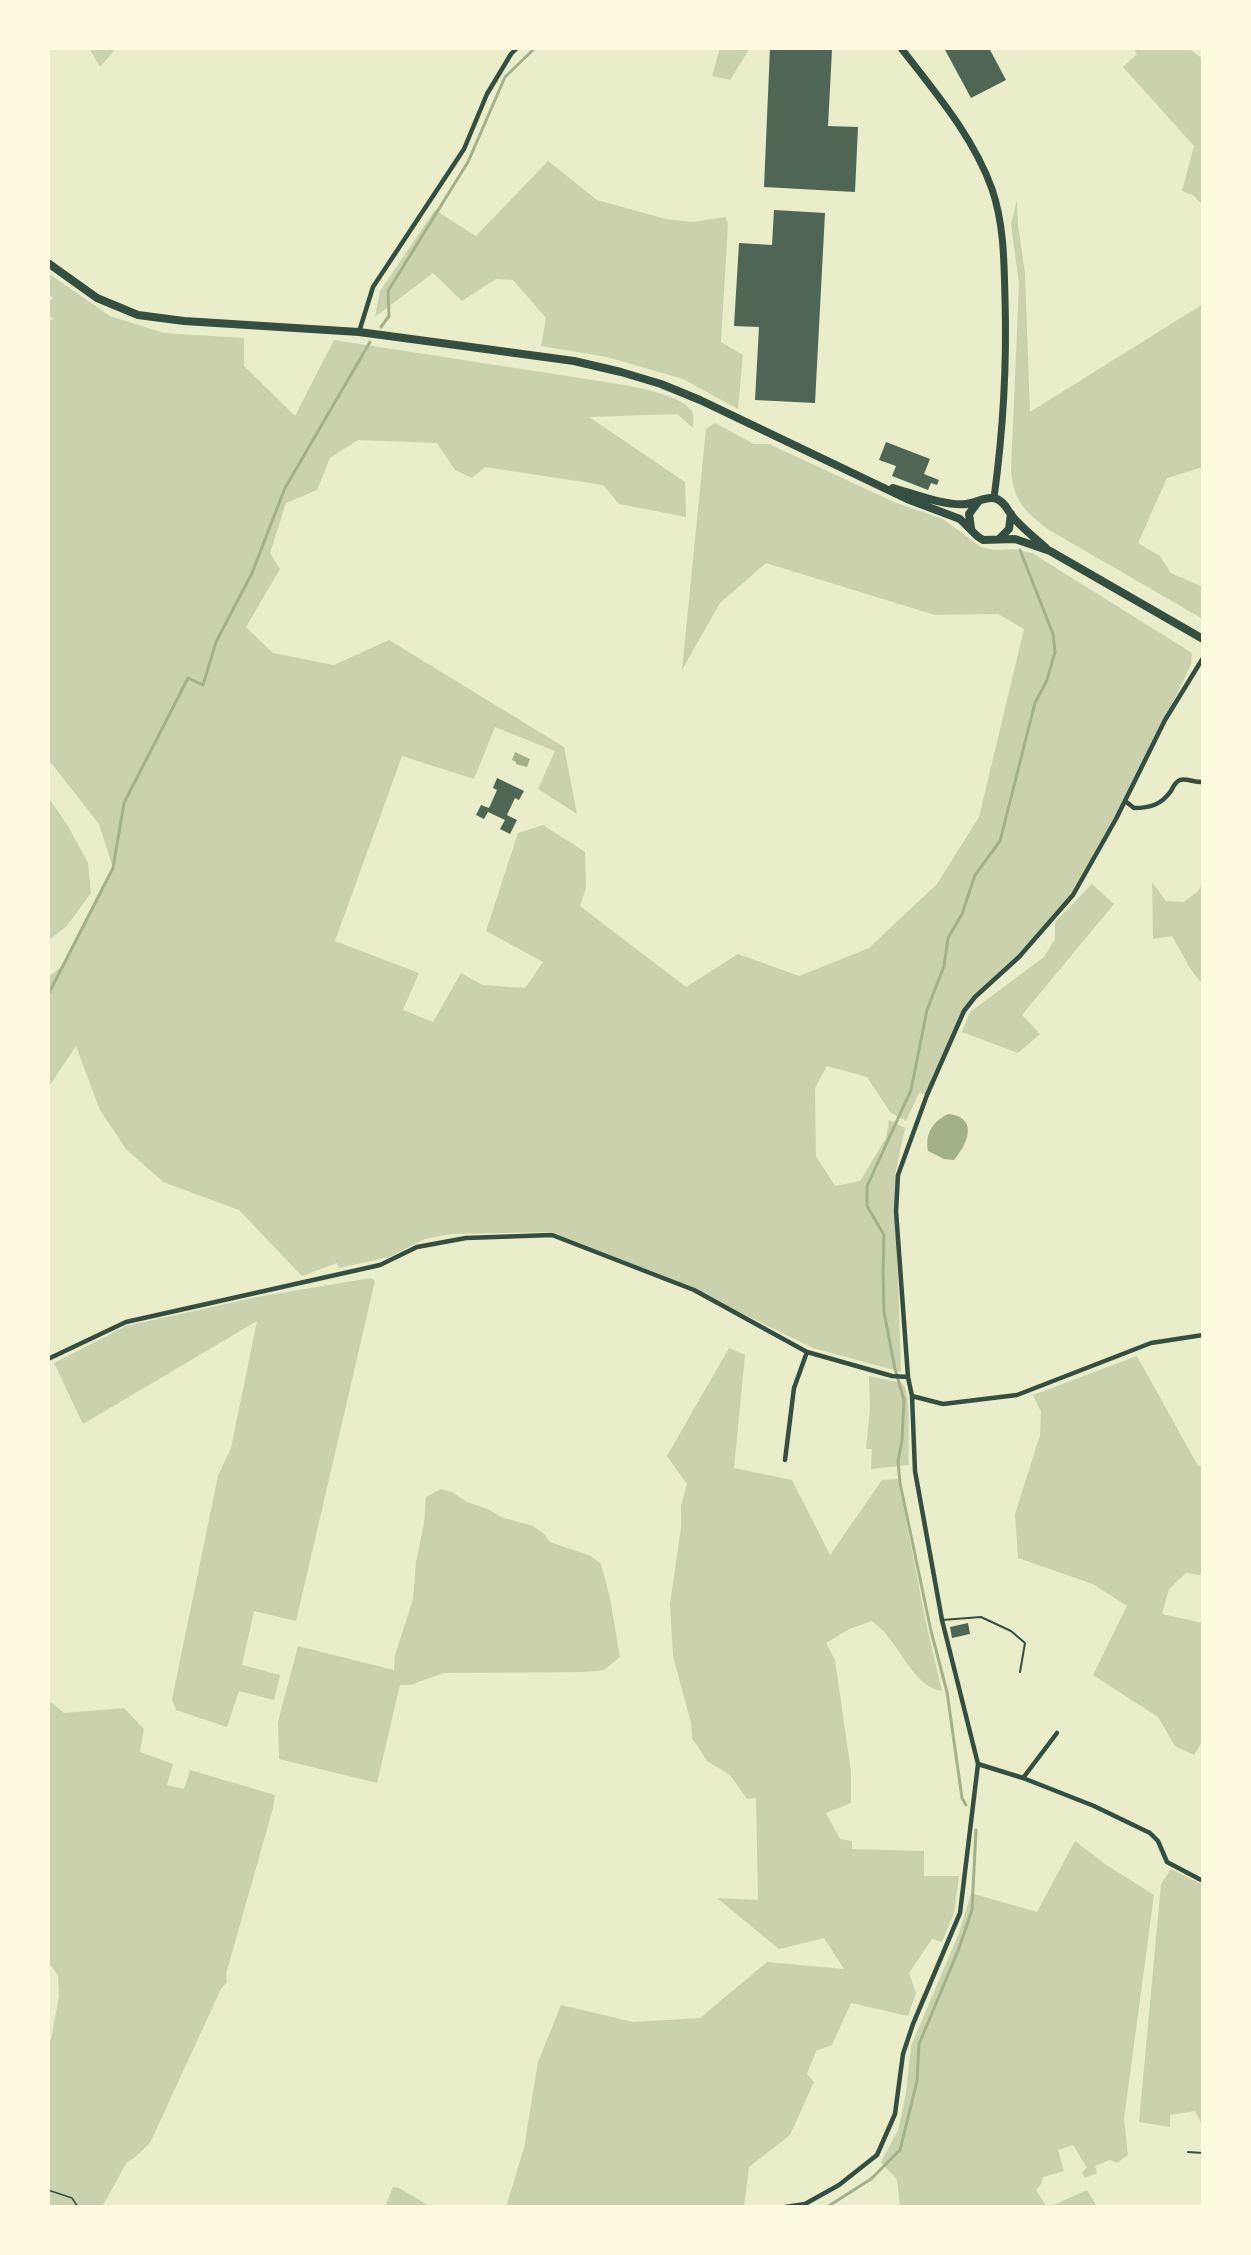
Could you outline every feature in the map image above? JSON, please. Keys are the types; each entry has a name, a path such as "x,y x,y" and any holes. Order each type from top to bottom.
{"highway":[{"path":"48,263 97,298 138,315 184,321 359,332 529,354 621,372 661,384 700,400 907,499 960,519 984,540 1015,539 1050,551 1203,639"},
{"path":"880,485 953,504 966,504 994,498 1007,506 1011,514 1050,551"},
{"path":"972,531 969,514 971,508 979,501"},
{"path":"999,539 1009,530 1011,514"}],"main road":[{"path":"901,48 954,117 975,151 992,189 999,219 1004,250 1005,375 1001,448 994,498"}],"street":[{"path":"359,332 373,287 464,149 487,94 517,48"},
{"path":"786,2207 805,2204 839,2185 877,2155 894,2114 903,2054 960,1913 978,1764 942,1620 915,1471 912,1396 908,1377 896,1211 898,1175 927,1095 964,1011 975,997 1019,957 1072,895 1125,801 1165,720 1203,658"},
{"path":"1125,801 1134,808 1155,806 1162,802 1176,782 1181,780 1203,782"},
{"path":"48,1359 126,1322 380,1265 417,1247 466,1238 552,1234 694,1290 807,1352 892,1376 908,1377"},
{"path":"912,1396 943,1404 1017,1395 1151,1343 1203,1335"},
{"path":"785,1460 795,1388 807,1352"},
{"path":"1023,1778 1057,1733"},
{"path":"978,1764 1023,1778 1094,1806 1150,1833 1158,1841 1167,1862 1203,1881"}],"lane":[{"path":"942,1620 981,1617 1011,1631 1025,1643 1020,1672"},
{"path":"1188,2152 1203,2153"}],"path":[{"path":"48,2190 72,2198 78,2207"}],"shaded area":[{"path":"89,48 116,48 100,67"},
{"path":"720,48 750,48 730,80 712,76"},
{"path":"1133,48 1188,48 1203,59 1203,206 1194,196 1182,191 1194,146 1123,67 1137,54"},
{"path":"548,161 597,200 666,219 693,222 726,217 728,225 721,342 743,355 738,409 683,379 607,357 541,346 546,318 513,280 496,279 462,301 433,273 375,317 380,291 435,210 476,236"},
{"path":"1017,200 1025,274 1030,412 1203,304 1203,467 1167,478 1138,543 1160,556 1171,573 1203,587 1203,619 1049,530 1027,512 1018,499 1011,471 1019,283 1011,224"},
{"path":"48,273 110,316 164,333 244,338 244,366 295,416 334,340 625,385 673,398 682,402 693,414 693,428 677,414 589,417 685,482 686,517 619,504 603,485 485,467 472,478 455,470 437,443 358,440 330,458 317,490 286,503 270,553 280,569 246,627 273,653 334,665 389,640 564,747 577,814 538,789 555,751 495,727 474,779 402,756 335,941 419,973 403,1010 433,1022 461,973 482,985 525,988 543,962 486,931 518,833 543,825 585,852 586,888 580,906 686,987 738,954 799,976 869,948 937,884 979,817 1024,629 998,614 935,615 766,563 720,603 682,670 706,429 715,423 754,444 769,444 894,502 943,519 981,547 1032,553 1192,653 1191,665 1116,819 1073,895 1019,957 964,1011 927,1095 919,1093 906,1121 890,1112 867,1077 827,1066 815,1088 816,1156 835,1186 860,1181 886,1138 889,1120 905,1128 895,1175 898,1175 896,1211 901,1372 813,1348 694,1290 552,1235 553,1232 451,1234 425,1239 389,1257 339,1268 337,1263 302,1276 239,1210 163,1182 126,1149 100,1110 76,1046 48,1088 48,977 65,964 113,868 99,824 48,759 48,322 53,319 48,314 48,302 53,298 48,294"},
{"path":"515,752 530,759 527,767 516,764 512,760"},
{"path":"48,797 68,826 88,863 91,893 66,927 49,940 48,944"},
{"path":"1152,882 1166,901 1184,902 1198,891 1203,882 1203,985 1191,970 1172,936 1153,939"},
{"path":"1092,884 1114,904 1022,1015 1040,1034 1018,1053 962,1032 970,1012 1044,957 1055,939 1055,922"},
{"path":"948,1114 964,1120 968,1132 954,1160 944,1159 928,1151 927,1145 931,1129"},
{"path":"371,1278 375,1281 296,1621 254,1611 242,1665 280,1675 274,1700 239,1691 227,1727 176,1710 172,1699 218,1476 231,1448 257,1321 83,1424 54,1363 126,1326 262,1296"},
{"path":"729,1348 745,1355 734,1468 792,1480 830,1555 882,1480 898,1479 926,1623 942,1691 925,1684 918,1677 887,1635 872,1621 849,1629 826,1643 835,1660 851,1772 851,1803 826,1813 840,1839 852,1841 852,1849 924,1851 924,1876 959,1876 954,1913 942,1942 932,1939 909,1973 916,1993 908,2016 851,2003 832,2045 816,2051 807,2074 814,2082 790,2135 749,2167 744,2207 506,2207 524,2148 538,2062 561,2005 633,2022 700,2018 767,1962 844,1969 824,1938 779,1949 717,1898 758,1900 756,1798 747,1799 730,1775 707,1761 692,1738 691,1723 673,1656 670,1604 681,1528 681,1506 687,1484 667,1456"},
{"path":"1137,1356 1198,1466 1203,1466 1203,1573 1199,1575 1186,1573 1169,1589 1162,1614 1203,1623 1203,1740 1194,1755 1175,1746 1158,1717 1093,1675 1127,1606 1093,1584 1018,1558 1015,1514 1040,1435 1041,1412 1033,1395"},
{"path":"869,1376 902,1383 905,1389 909,1409 909,1465 871,1469 872,1449 866,1449 870,1409"},
{"path":"441,1489 452,1492 467,1502 490,1510 501,1517 533,1526 550,1542 591,1556 601,1564 610,1598 620,1657 604,1670 444,1673 410,1685 400,1685 377,1783 279,1759 278,1722 298,1646 394,1670 395,1655 413,1599 426,1497"},
{"path":"48,1700 64,1713 124,1708 144,1729 140,1752 173,1764 167,1785 184,1789 190,1770 275,1795 226,1974 227,1982 221,1989 150,2143 127,2162 102,2207 48,2207 48,2041 51,2039 59,1997 58,1975 48,1962"},
{"path":"1075,1841 1105,1864 1154,1895 1124,2119 1128,2155 1117,2163 1110,2160 1095,2166 1097,2173 1085,2178 1082,2172 1087,2168 1073,2145 1058,2150 1064,2171 1043,2177 1036,2190 1047,2207 900,2207 897,2180 881,2162 898,2130 906,2093 911,2046 959,1933 971,1893 1037,1912"},
{"path":"1171,1869 1203,1885 1203,2126 1195,2111 1170,2115 1170,2127 1139,2122 1161,1884"},
{"path":"393,2187 399,2188 431,2207 385,2207"},
{"path":"1087,2190 1097,2207 1049,2207"}],"building":[{"path":"770,48 832,50 828,126 858,127 855,192 764,187"},
{"path":"944,48 989,48 1006,80 971,98"},
{"path":"774,210 825,213 815,403 755,400 759,327 734,326 739,243 772,245"},
{"path":"886,442 930,459 924,474 939,480 937,485 931,483 928,490 892,476 896,466 879,460"},
{"path":"497,778 524,791 519,800 515,798 507,815 517,820 510,834 500,829 505,820 488,812 484,819 476,815 481,805 489,808 497,790 493,788"},
{"path":"968,1623 970,1634 952,1638 950,1627"}],"waterway":[{"path":"381,327 389,316 388,291 468,162 505,77 535,48"},
{"path":"48,995 113,868 124,803 188,678 203,685 216,642 252,573 285,488 370,342"},
{"path":"966,1805 962,1798 947,1692 931,1631 900,1483 898,1461 902,1440 904,1400 895,1369 884,1312 884,1235 867,1206 867,1186 911,1090 927,1010 944,966 948,938 962,914 975,875 1000,841 1035,703 1047,680 1055,652 1053,634 1020,550"},
{"path":"827,2207 871,2179 900,2150 917,2081 919,2044 958,1951 972,1910 976,1830"}]}
